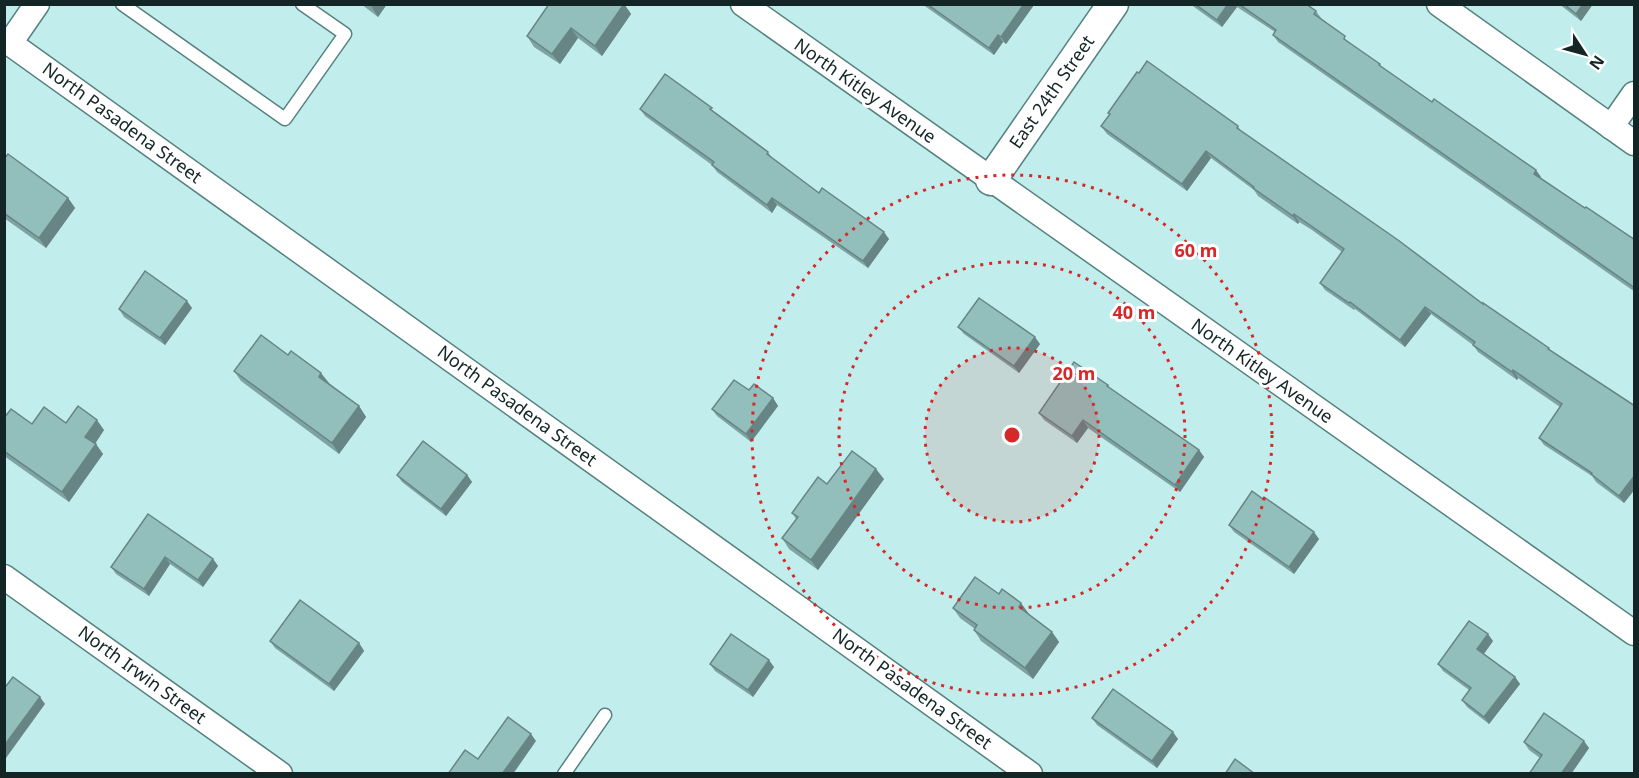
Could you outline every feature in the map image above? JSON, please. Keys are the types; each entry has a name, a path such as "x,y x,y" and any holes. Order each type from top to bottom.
{"street":[{"path":"7,41 37,4"},
{"name":"North Kitley Avenue","path":"743,4 1635,633"},
{"name":"East 24th Street","path":"991,180 1113,4"},
{"path":"1438,4 1635,143"},
{"name":"North Pasadena Street","path":"7,41 1030,774"},
{"path":"1611,127 1635,94"},
{"name":"North Irwin Street","path":"4,577 280,774"}],"lane":[{"path":"122,4 285,119 345,34 302,4"},
{"path":"564,774 605,715"}],"building":[{"path":"549,4 624,4 595,46 571,28 552,54 527,36"},
{"path":"927,4 1024,4 1001,37 998,35 989,48"},
{"path":"1195,4 1228,4 1217,20"},
{"path":"1239,4 1306,4 1316,11 1314,14 1345,36 1344,39 1379,65 1432,102 1434,99 1536,170 1534,174 1635,240 1635,288 1273,35 1276,30"},
{"path":"1564,4 1583,4 1576,14"},
{"path":"1147,61 1238,126 1237,128 1398,240 1483,304 1635,406 1635,475 1619,496 1592,473 1539,438 1562,404 1473,345 1475,342 1425,307 1400,340 1350,302 1320,283 1344,249 1253,188 1206,151 1182,184 1101,126 1137,72 1139,73"},
{"path":"665,74 712,108 710,109 819,193 822,188 884,232 863,261 772,198 767,205 712,165 714,162 640,109"},
{"path":"8,154 68,198 39,238 4,213 4,159"},
{"path":"145,271 187,301 160,338 119,309"},
{"path":"979,298 1035,337 1014,366 958,327"},
{"path":"261,335 288,355 291,351 321,373 319,377 359,406 332,443 234,371"},
{"path":"1074,362 1199,450 1175,485 1083,420 1072,436 1039,413"},
{"path":"734,380 749,390 754,384 773,398 746,434 712,409"},
{"path":"78,406 97,420 85,437 96,444 62,492 4,451 4,418 11,409 32,424 44,407 66,423"},
{"path":"423,441 467,475 441,509 397,475"},
{"path":"852,451 876,469 811,560 782,538 798,517 792,513 818,477 827,484"},
{"path":"1252,491 1314,532 1289,567 1229,525"},
{"path":"148,514 213,559 198,580 165,557 144,589 111,567"},
{"path":"975,577 999,594 1002,589 1021,603 1019,607 1052,632 1025,668 974,630 977,625 953,608"},
{"path":"300,600 359,643 329,684 270,641"},
{"path":"1469,621 1488,634 1477,649 1515,677 1484,717 1462,700 1471,688 1438,664"},
{"path":"731,634 769,660 748,690 710,664"},
{"path":"13,677 40,697 4,746 4,685 6,686"},
{"path":"1113,689 1173,732 1152,761 1092,718"},
{"path":"1544,713 1584,741 1561,774 1529,774 1542,755 1524,742"},
{"path":"508,717 531,734 502,774 448,774 465,750 478,759"},
{"path":"1235,759 1255,774 1225,774"}]}
